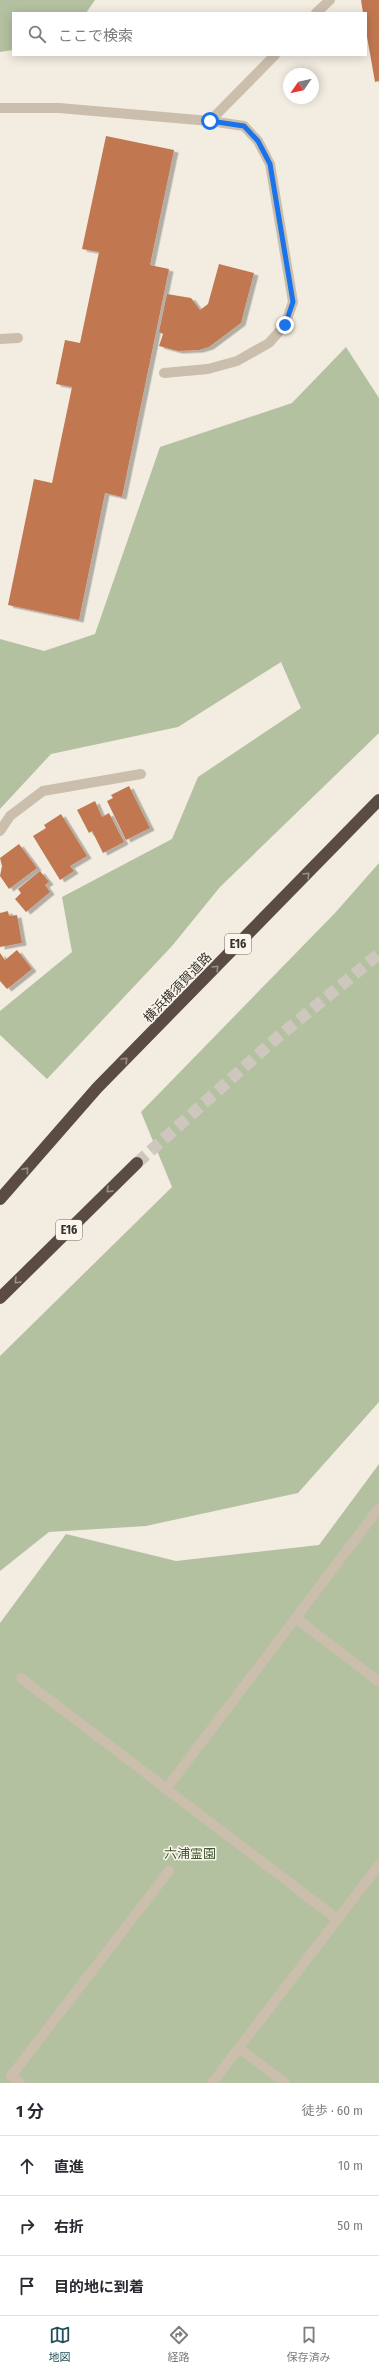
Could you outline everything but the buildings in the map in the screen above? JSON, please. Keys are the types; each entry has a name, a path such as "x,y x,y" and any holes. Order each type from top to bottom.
{"highway":[{"name":"横浜横須賀道路","path":"0,1199 97,1088 379,800"},
{"name":"E16","path":"0,1298 137,1163"}],"street":[{"path":"317,12 330,0"},
{"path":"210,121 274,56"},
{"path":"0,108 59,108 210,121 244,126 258,141 270,164 293,302 285,325 269,343 237,361 208,369 164,373"},
{"path":"0,339 18,338"},
{"path":"0,831 10,816 42,791 142,774"},
{"path":"166,1789 379,1508"},
{"path":"296,1618 379,1682"},
{"path":"21,1678 337,1919"},
{"path":"212,2083 379,1865"},
{"path":"20,2083 11,2076 169,1871"},
{"path":"239,2048 285,2083"}],"green space":[{"path":"0,0 95,0 87,12 12,12 12,50 0,52"},
{"path":"346,347 379,398 379,733 220,887 172,946 47,1079 0,1035 0,1011 72,952 62,897 172,839 198,777 301,708 281,662 178,727 51,754 0,809 0,639 44,651 95,634 160,447 292,403"},
{"path":"379,863 379,1402 298,1493 146,1526 49,1532 0,1571 0,1356 172,1187 141,1112 335,913"},
{"name":"六浦霊園","path":"379,1464 379,2083 0,2083 0,1623 66,1534 176,1561 319,1545"}],"tunnel":[{"path":"137,1163 272,1042 379,954"}],"route":[{"path":"210,121 244,126 258,141 270,164 293,302 285,325"}]}
